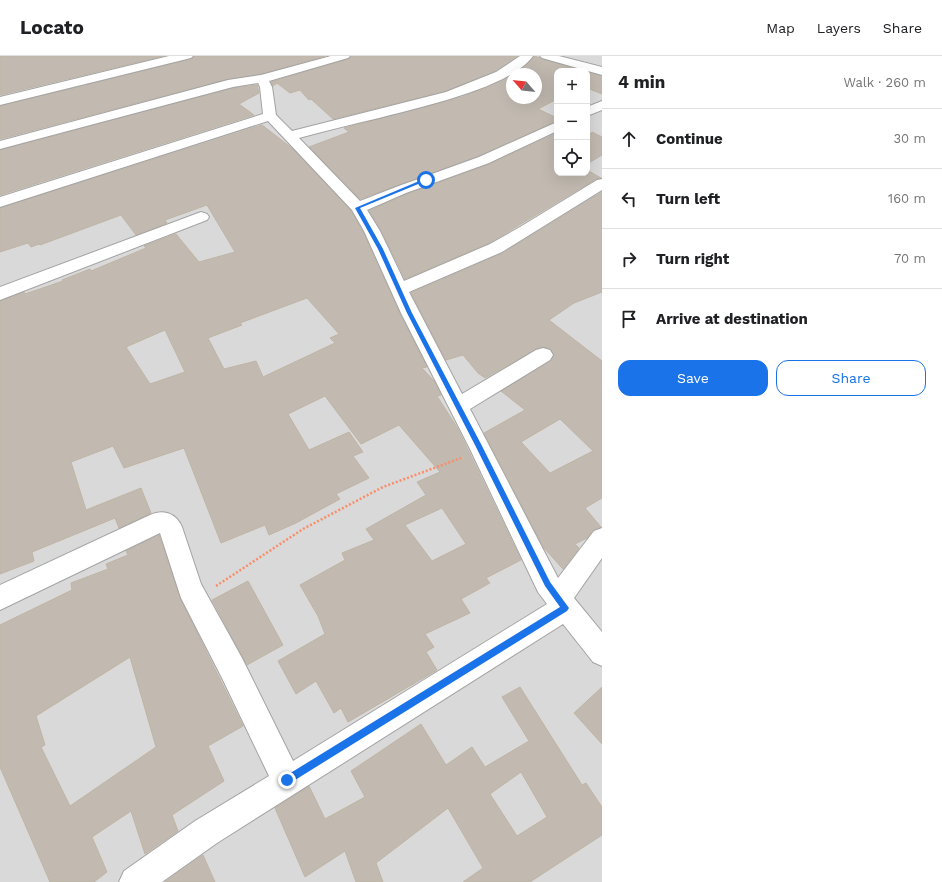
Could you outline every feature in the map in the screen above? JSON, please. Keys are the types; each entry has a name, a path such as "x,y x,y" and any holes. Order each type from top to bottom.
{"street":[{"path":"0,101 187,56"},
{"path":"0,145 232,83 262,79 344,56"},
{"path":"289,136 434,99 461,90 505,72 527,56"},
{"path":"546,56 602,71"},
{"path":"262,79 266,87 270,116 358,208 381,249 399,290 547,584 602,653"},
{"path":"590,111 602,105"},
{"path":"0,202 270,116"},
{"path":"358,208 426,180 484,160 554,127"},
{"path":"399,290 496,248 602,183"},
{"path":"0,294 201,217"},
{"path":"458,406 543,355"},
{"path":"0,598 32,581 59,570 158,522 165,523 170,527 190,589 232,668 287,780"},
{"path":"135,882 206,832 562,604 602,539"}],"path":[{"path":"196,600 303,529 383,487 481,451"}],"shaded area":[{"path":"0,56 602,56 602,882 0,882"}],"building":[{"path":"0,56 163,56 0,95"},
{"path":"194,56 325,56 261,74 228,79 0,139 0,106 191,59"},
{"path":"352,56 517,56 495,71 446,91 333,119 311,99 309,100 300,90 290,93 277,83 273,86 271,82 348,59"},
{"path":"534,56 572,68 554,68 554,101 538,109 554,117 554,122 478,156 360,199 309,147 349,132 344,128 462,97 506,78 506,104 542,104 542,68 523,68"},
{"path":"590,73 602,76 602,94 590,89"},
{"path":"257,85 259,93 239,104 254,115 0,195 0,150 233,88"},
{"path":"262,125 293,149 351,211 363,232 400,314 427,367 422,368 434,381 441,395 437,396 458,429 521,560 486,578 490,583 461,599 470,613 425,634 434,647 426,652 437,670 348,722 341,708 334,713 316,681 296,694 278,661 325,634 318,616 300,585 345,560 342,553 374,540 366,529 426,495 417,482 440,472 399,425 361,444 325,396 288,414 309,450 349,432 363,452 353,456 369,478 336,494 340,499 296,523 269,535 265,525 221,543 184,448 124,468 113,446 71,462 86,510 141,488 151,513 119,528 115,518 32,552 34,561 0,574 0,301 24,292 25,294 63,281 62,280 90,269 91,271 146,248 144,246 176,234 199,262 235,252 207,205 165,220 167,223 136,235 121,215 40,245 31,247 28,243 0,252 0,208","holes":["307,298 339,334 330,338 335,343 263,377 256,361 224,369 208,338 242,325 240,323","165,330 185,372 150,384 126,347","442,508 466,544 432,561 405,525"]},
{"path":"592,132 602,137 602,155 590,162 590,134"},
{"path":"554,134 554,176 590,176 590,172 601,178 596,179 489,243 405,279 381,230 369,211 407,194 490,164"},
{"path":"602,192 602,292 574,303 549,320 602,361 602,498 585,508 601,527 593,530 587,538 575,544 579,548 563,569 544,548 484,433 525,410 501,391 551,361 554,354 550,349 543,347 536,349 485,378 478,373 463,355 446,360 411,293 503,253","holes":["560,419 593,451 550,473 521,442"]},
{"path":"159,535 180,598 243,726 208,746 224,781 172,815 178,831 145,854 131,811 92,837 107,872 94,882 50,882 0,767 0,625 72,590 71,583 108,569 106,564 128,555 126,551","holes":["130,657 156,747 70,806 41,747 45,745 36,716"]},
{"path":"248,581 283,645 247,665 212,600"},
{"path":"520,687 582,785 586,783 602,807 602,835 530,882 463,882 483,868 448,808 376,863 383,882 356,882 345,851 305,877 275,808 309,786 325,819 365,797 351,771 421,724 446,765 472,747 485,767 529,741 502,697","holes":["521,772 547,817 517,836 490,794"]},
{"path":"602,687 602,744 574,713"},
{"path":"203,855 215,882 165,882 190,864"}],"route":[{"path":"287,780 565,608 547,584 479,446 410,313 372,231 358,208 426,180"}]}
